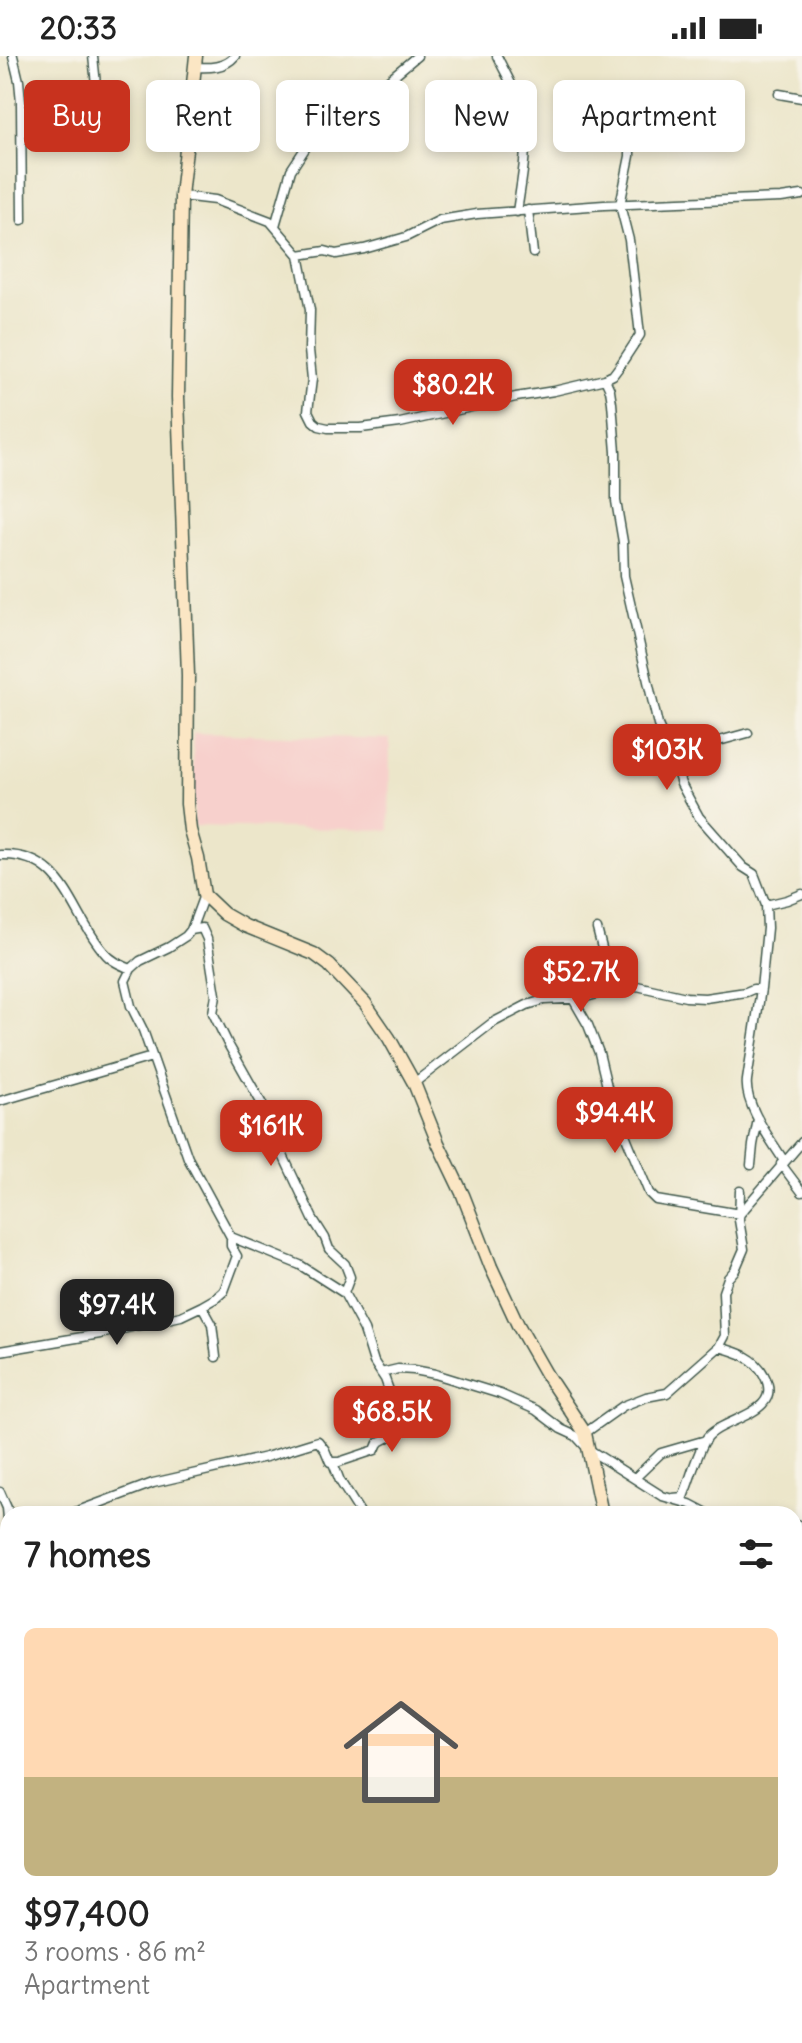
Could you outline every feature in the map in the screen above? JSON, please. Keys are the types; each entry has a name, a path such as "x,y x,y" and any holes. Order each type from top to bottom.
{"main road":[{"path":"195,62 181,196 178,397 188,675 187,804 204,895 224,914 245,926 314,954 329,965 365,1003 389,1038 414,1083 518,1325 585,1433 597,1506"}],"street":[{"path":"13,56 20,90 22,220"},
{"path":"93,56 96,80"},
{"path":"195,62 208,68 222,65 235,56"},
{"path":"275,226 291,170 310,141 360,110 380,87 417,56"},
{"path":"497,56 516,95 525,123 524,162 517,212"},
{"path":"779,94 802,98"},
{"path":"181,196 215,200 270,221 299,255 310,310 312,379 308,411 319,426 361,428 400,423 554,391 613,375 640,335 630,250 620,205 630,152"},
{"path":"299,255 325,251 336,254 364,249 406,237 440,220 477,214 802,195"},
{"path":"528,210 533,253"},
{"path":"605,379 612,403 616,501 623,542 624,576 658,725 681,784 699,817 743,867 754,874 766,905 761,989 746,1088 758,1119 802,1192"},
{"path":"671,754 748,733"},
{"path":"0,855 25,857 41,864 57,878 105,954 131,969"},
{"path":"766,905 802,894"},
{"path":"0,1351 181,1316 224,1291 237,1256 231,1246 231,1237 188,1158 125,981 140,961 177,943 191,930 204,895"},
{"path":"191,930 202,928 207,939 216,995 213,1013 262,1104 313,1219 329,1249 345,1264 350,1277 344,1293"},
{"path":"597,929 613,990"},
{"path":"414,1083 507,1014 544,1000 573,999 637,986 668,994 705,998 761,989"},
{"path":"573,999 599,1053 609,1095 649,1193 656,1200 740,1214"},
{"path":"0,1101 152,1057"},
{"path":"751,1165 758,1119"},
{"path":"740,1214 802,1142"},
{"path":"585,1433 623,1406 667,1393 719,1347 725,1336 723,1292 744,1249 740,1228 740,1191"},
{"path":"231,1237 300,1265 344,1293 364,1330 374,1362 391,1396 395,1434 378,1443 375,1450 333,1463"},
{"path":"202,1306 212,1324 216,1357"},
{"path":"668,1499 683,1497 706,1440 716,1429 757,1411 765,1400 768,1391 765,1376 748,1357 719,1347"},
{"path":"381,1373 398,1369 414,1370 500,1394 536,1410 576,1436 588,1449 668,1499 694,1506"},
{"path":"635,1478 661,1453 706,1440"},
{"path":"91,1506 153,1483 266,1457 318,1441 356,1506"}],"shaded area":[{"path":"193,733 390,739 389,830 194,826"}]}
